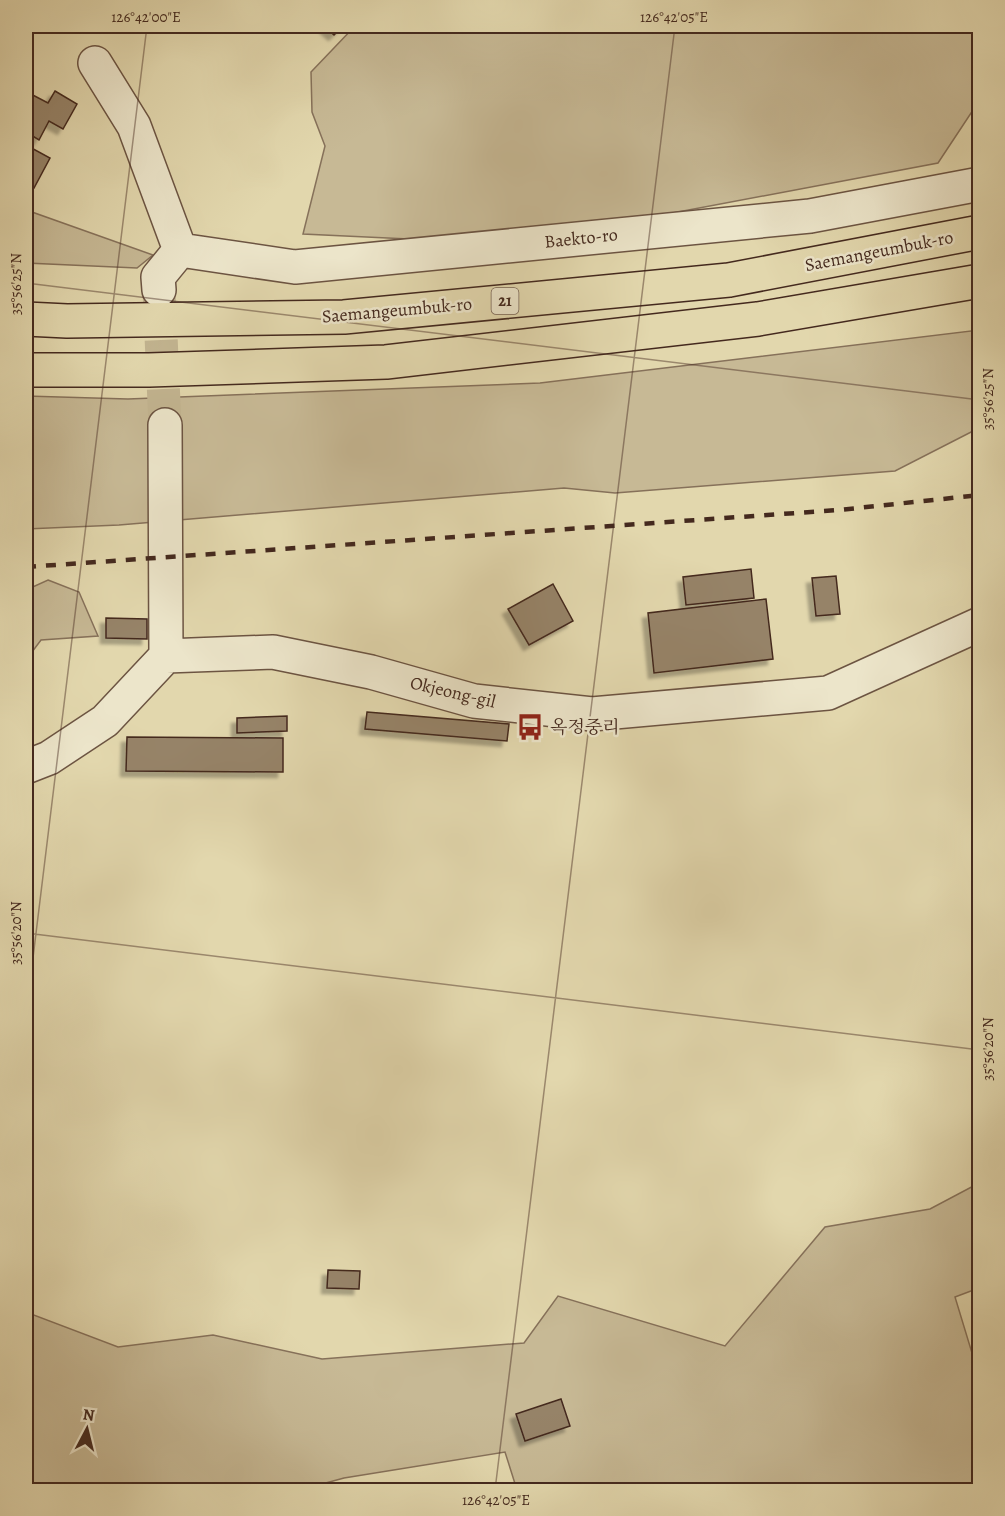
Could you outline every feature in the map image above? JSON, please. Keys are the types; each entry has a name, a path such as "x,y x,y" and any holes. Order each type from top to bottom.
{"highway":[{"name":"Saemangeumbuk-ro","path":"26,319 67,321 356,315 729,280 980,232"},
{"path":"26,370 149,370 386,362 759,319 980,281"}],"street":[{"path":"95,63 134,126 180,250 158,277 159,290"},
{"name":"Baekto-ro","path":"180,250 295,267 810,216 980,184"},
{"path":"26,767 49,758 105,721 166,656 165,424"},
{"name":"Okjeong-gil","path":"166,656 273,652 371,672 474,701 592,714 828,693 980,624"}],"shaded area":[{"path":"355,26 979,26 979,101 938,163 662,215 430,240 303,234 325,146 312,112 311,72"},
{"path":"26,207 32,212 153,255 137,268 26,263"},
{"path":"979,330 979,428 895,471 615,493 564,488 119,525 26,529 26,396 128,399 540,383"},
{"path":"48,580 79,592 98,636 41,640 26,660 26,590"},
{"path":"979,1183 979,1288 955,1297 979,1376 979,1490 517,1490 505,1452 344,1478 300,1490 26,1490 26,1312 118,1347 213,1335 322,1359 524,1343 558,1296 725,1346 825,1227 930,1209"}],"building":[{"path":"324,26 343,26 334,35"},
{"path":"55,91 77,104 63,129 49,121 39,140 26,132 26,98 29,93 48,103"},
{"path":"26,145 50,158 34,188 26,184"},
{"path":"751,569 754,598 686,605 683,577"},
{"path":"836,576 840,614 816,616 812,578"},
{"path":"553,584 573,621 529,645 508,609"},
{"path":"766,599 773,659 654,673 648,613"},
{"path":"106,618 147,619 147,639 106,638"},
{"path":"367,712 509,724 507,741 365,729"},
{"path":"287,716 287,731 237,733 237,718"},
{"path":"127,737 283,738 283,772 126,771"},
{"path":"328,1270 360,1271 359,1289 327,1288"},
{"path":"561,1399 570,1426 525,1441 516,1414"}],"tunnel":[{"path":"159,291 165,425"}],"railway":[{"path":"26,567 839,510 980,495"}],"place":[{"name":"옥정중리","path":"530,727"}]}
